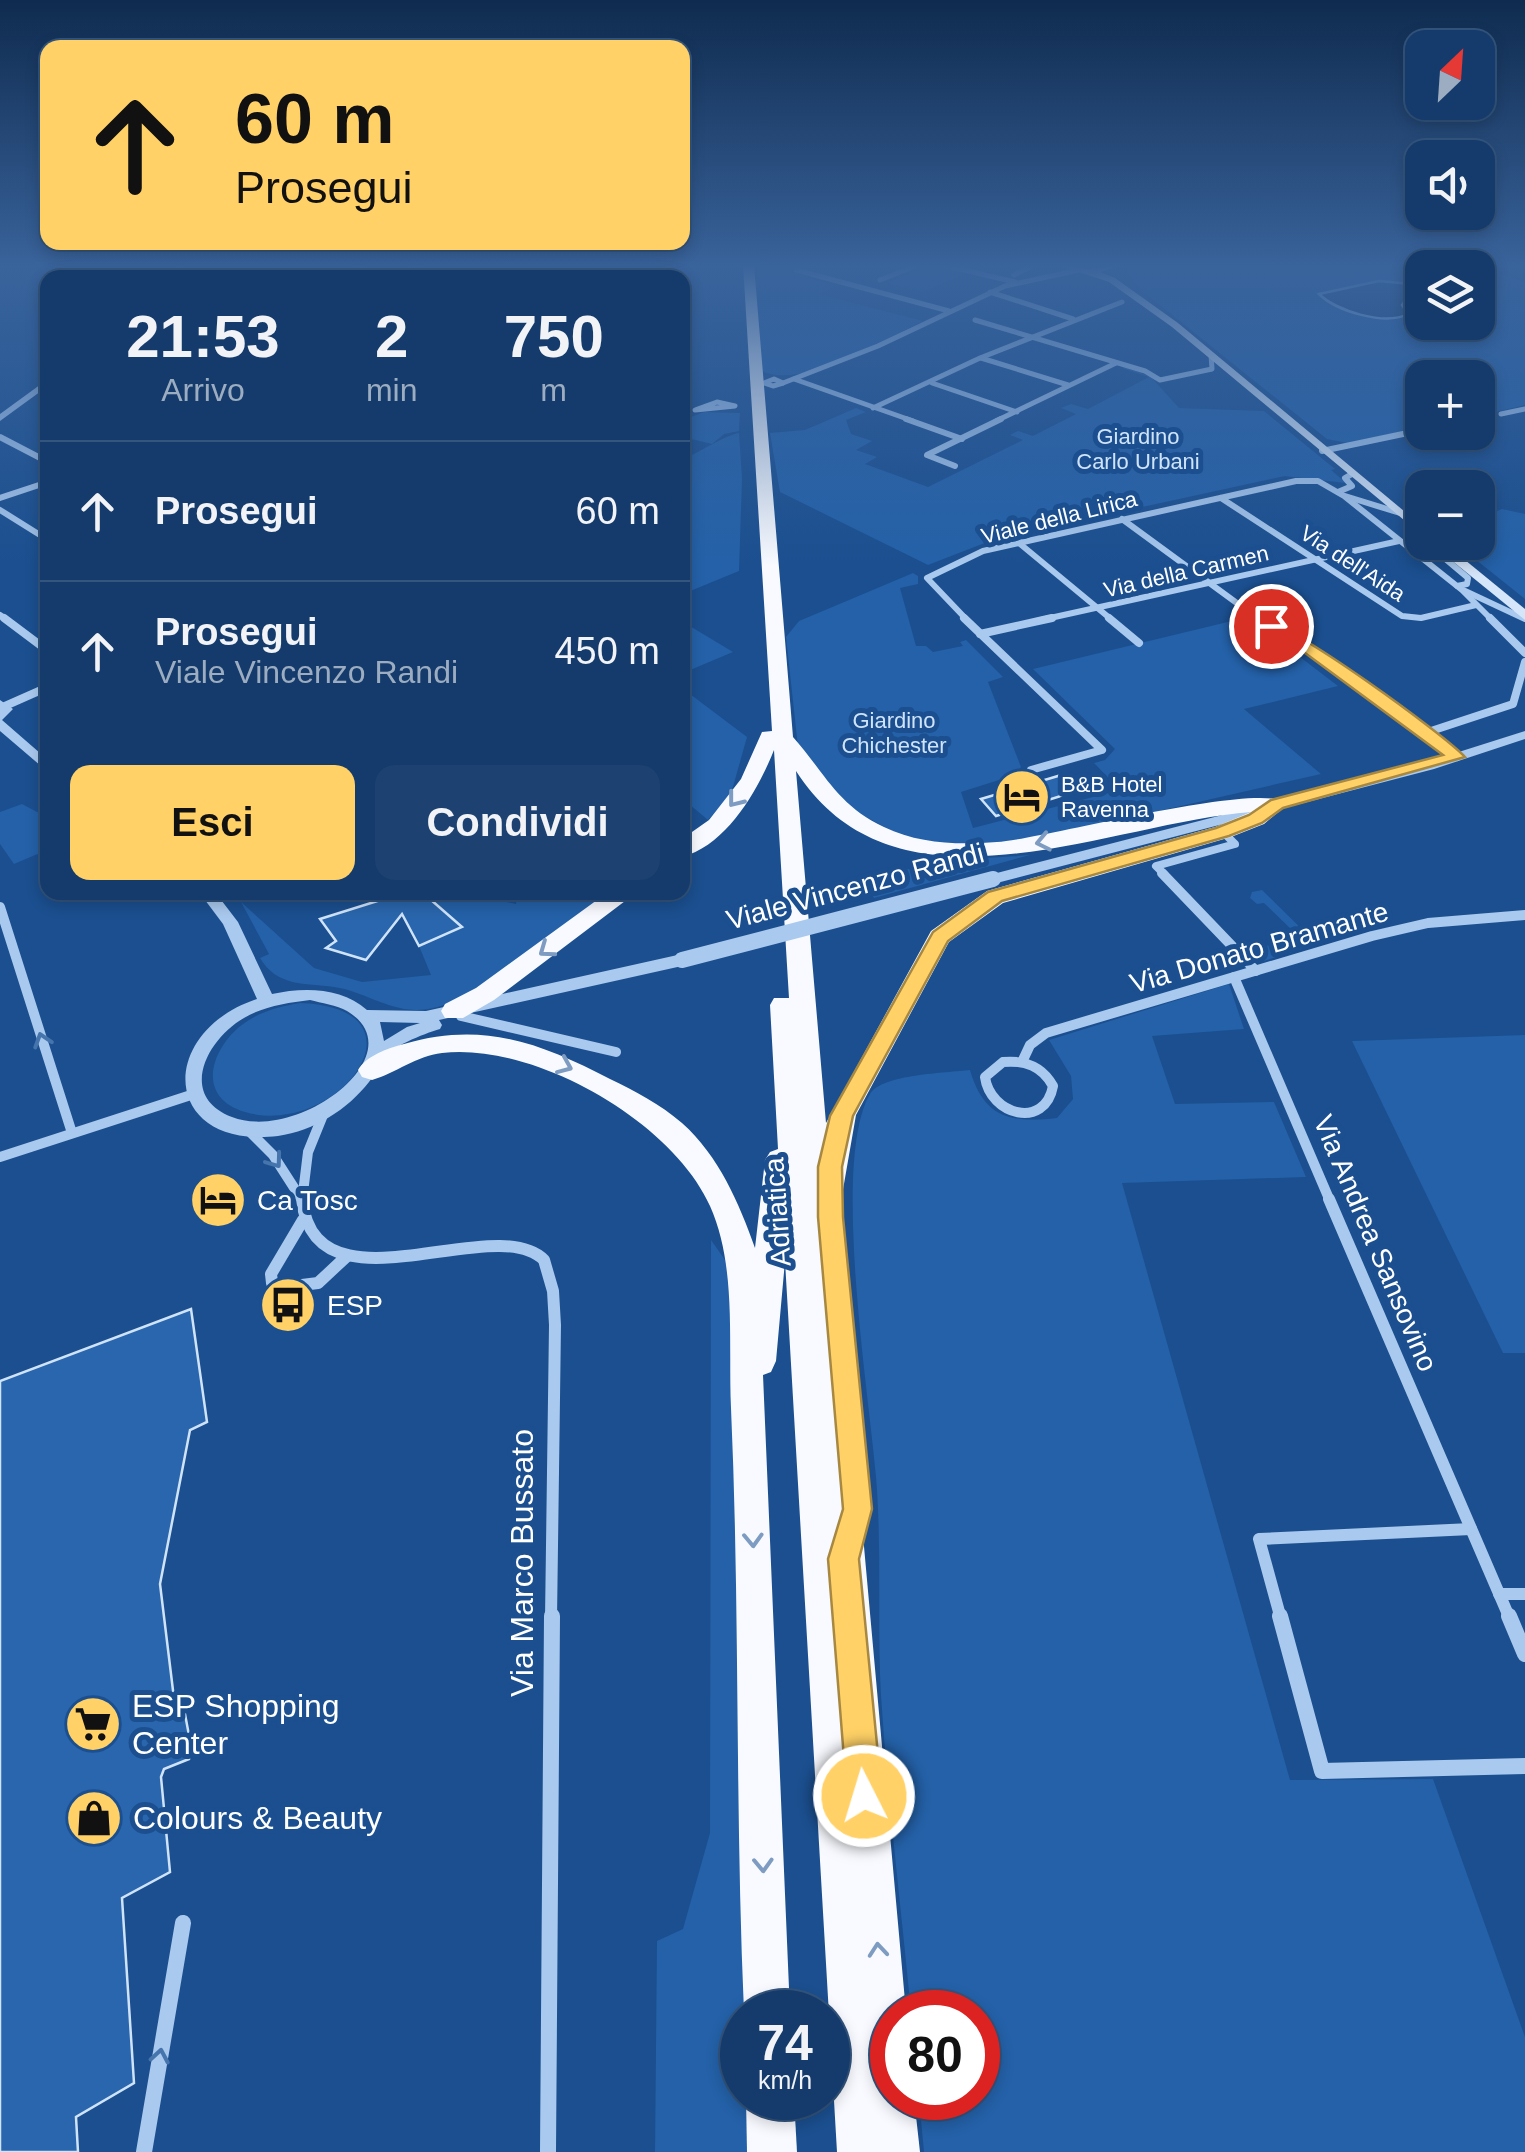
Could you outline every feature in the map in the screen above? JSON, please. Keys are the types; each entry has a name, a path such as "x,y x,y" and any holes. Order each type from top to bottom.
{"highway":[{"name":"Adriatica","path":"747,365 895,2152"},
{"name":"Adriatica","path":"754,365 776,737 785,1057 828,1618 862,2152"},
{"path":"690,844 717,824 751,780 776,737 807,778 859,824 898,842 948,852 998,852 1172,814 1277,804"},
{"path":"844,1559 858,1509 831,1217 830,1167 842,1116 940,937 995,896 1223,832 1256,819 1277,804"},
{"path":"457,1013 614,900"},
{"path":"375,1062 442,1043 506,1046 584,1074 637,1105 674,1133 723,1200 740,1249 750,1442 766,1990"},
{"path":"750,1442 774,1232 785,1057"},
{"path":"771,2120 772,2152"}],"main road":[{"path":"1224,365 1322,452 1405,517"},
{"path":"1457,560 1525,618"}],"street":[{"path":"780,382 829,365"},
{"path":"874,408 965,365"},
{"path":"1004,365 1068,385"},
{"path":"955,466 927,456 1110,365"},
{"path":"1127,365 1170,380 1212,369 1212,365"},
{"path":"938,368 952,372"},
{"path":"794,379 962,439"},
{"path":"932,384 1018,412"},
{"path":"0,418 40,387"},
{"path":"34,391 40,391"},
{"path":"690,412 695,410 721,402 735,406 695,410"},
{"path":"1501,414 1525,409"},
{"path":"1322,452 1405,434"},
{"path":"0,436 40,458"},
{"path":"1341,494 1352,487 1345,478 1352,474"},
{"name":"Viale della Lirica","path":"1031,770 1102,750 929,584 928,578 983,551 1307,480 1328,485 1341,494 1460,588 1525,653"},
{"path":"0,498 40,485"},
{"name":"Viale della Lirica","path":"1341,494 1369,497 1387,510 1400,513"},
{"name":"Via dell'Aida","path":"1221,498 1402,616 1421,618 1476,605"},
{"path":"0,510 40,535"},
{"path":"1122,519 1457,757"},
{"name":"Via della Carmen","path":"980,634 1399,541"},
{"path":"1019,543 1139,644"},
{"name":"Viale della Lirica","path":"1446,560 1468,578 1460,588"},
{"name":"Viale della Lirica","path":"1460,588 1486,596 1515,617 1525,618"},
{"path":"0,615 40,644"},
{"path":"1425,733 1513,704 1525,662"},
{"path":"40,691 1,713 40,759"},
{"name":"Viale Vincenzo Randi","path":"367,1016 406,1020 457,1013 682,960 1457,757 1525,735"},
{"path":"1223,832 1235,844 1156,866 1256,971"},
{"path":"212,900 230,922 267,1002"},
{"path":"0,908 72,1133"},
{"name":"Via Donato Bramante","path":"1022,1062 1030,1045 1046,1034 1234,977 1428,923 1525,915"},
{"name":"Via Andrea Sansovino","path":"1234,977 1525,1654"},
{"path":"310,994 333,997 367,1016 376,1033 375,1062 344,1102 323,1115 272,1129 246,1128 219,1121 200,1106 194,1094 191,1080 196,1057 210,1035 233,1017 267,1002 310,994"},
{"path":"457,1013 616,1052"},
{"name":"Viale Vincenzo Randi","path":"375,1062 414,1031 457,1013"},
{"name":"Via Donato Bramante","path":"1022,1062 1042,1070 1054,1086 1044,1109 1023,1114 992,1101 984,1085 995,1066 1022,1062"},
{"path":"0,1157 194,1094"},
{"path":"304,1219 272,1274 272,1283 278,1288 311,1287 328,1280 347,1256 318,1241 304,1219 300,1197 307,1147 323,1115"},
{"path":"246,1128 273,1155 300,1197"},
{"name":"Via Marco Bussato","path":"347,1256 520,1246 539,1254 547,1266 553,1388 548,2152"},
{"path":"1471,1529 1259,1539 1322,1772 1525,1766"},
{"path":"1499,1594 1525,1594"},
{"path":"144,2152 182,1923"}],"green space":[{"path":"761,365 830,365 799,374 762,371"},
{"path":"1235,365 1405,365 1405,431 1347,443 1327,439"},
{"path":"1495,365 1525,365 1525,405 1495,412"},
{"name":"Giardino Carlo Urbani","path":"1126,366 1152,378 1179,408 1264,411 1335,469 1331,470 1346,483 1285,476 995,539 928,565 780,492 770,433 805,430 856,408 866,412 846,420 851,434 872,441 856,450 877,457 865,464 928,487 1023,440 1010,435 1018,431 1033,436 1076,414 1061,408 1071,404 1088,409 1149,377 1122,368"},
{"path":"704,412 740,413 739,431 724,434 712,444 690,439 690,417"},
{"path":"739,433 739,571 690,591 690,456"},
{"path":"1502,509 1525,514 1525,599 1476,560 1495,560 1495,512"},
{"name":"Giardino Chichester","path":"913,573 918,576 918,584 900,588 916,646 926,646 933,652 963,646 960,642 966,640 1003,677 988,682 1021,767 1015,775 961,792 973,828 1120,790 1094,763 1105,760 1115,749 1033,669 1240,619 1261,627 1338,686 1244,709 1321,774 996,848 907,839 838,802 798,747 786,637 799,621"},
{"path":"690,626 733,652 690,670"},
{"path":"690,694 747,737 731,794 708,820 690,805"},
{"path":"22,804 40,812 40,853 14,864 0,844 0,812"},
{"path":"1030,855 874,898 869,888 887,877 926,864"},
{"path":"1262,890 1317,944 1261,962 1250,951 1298,936 1264,903 1257,904 1250,898 1252,892"},
{"path":"430,900 600,903 485,985 436,1007 415,1010 394,1007 345,989 283,979 260,958 269,954 241,902 314,968 362,982 431,975 419,946 461,927"},
{"path":"1229,984 1244,1029 1152,1036 1175,1104 1274,1102 1306,1177 1122,1183 1290,1780 1433,1779 1525,2037 1525,2152 924,2152 921,2120 1000,2120 1000,1990 909,1990 884,1736 878,1504 856,1279 854,1170 859,1126 870,1094 887,1082 970,1070 983,1098 1001,1114 1026,1119 1057,1118 1073,1099 1071,1076 1049,1040"},
{"path":"300,1003 340,1010 361,1026 366,1047 358,1070 339,1091 312,1107 280,1115 245,1112 228,1104 213,1081 218,1054 226,1041 255,1017"},
{"path":"1525,1035 1525,1353 1503,1353 1352,1041"},
{"path":"711,1240 735,1274 739,1766 747,1990 720,1990 720,2120 751,2120 751,2152 655,2152 657,1941 683,1929 710,1833"}],"building":[{"name":"B&B Hotel Ravenna","path":"1058,776 1074,792 996,816 981,799"},
{"path":"381,900 431,900 462,927 419,946 402,914 366,960 326,948 336,941 320,919"},
{"name":"ESP Shopping Center","path":"191,1309 207,1422 190,1430 160,1584 176,1715 185,1714 191,1746 189,1759 164,1769 161,1777 170,1872 122,1898 134,2083 76,2117 78,2152 0,2152 0,1381"}],"place":[{"name":"B&B Hotel Ravenna","path":"1022,797"},
{"name":"Ca Tosc","path":"218,1200"},
{"name":"ESP","path":"288,1305"},
{"name":"ESP Shopping Center","path":"93,1724"},
{"name":"Colours & Beauty","path":"94,1818"}],"route":[{"path":"864,1796 844,1559 858,1509 831,1217 830,1167 842,1116 940,937 995,896 1223,832 1256,819 1277,804 1457,757 1302,644 1271,626"}]}
